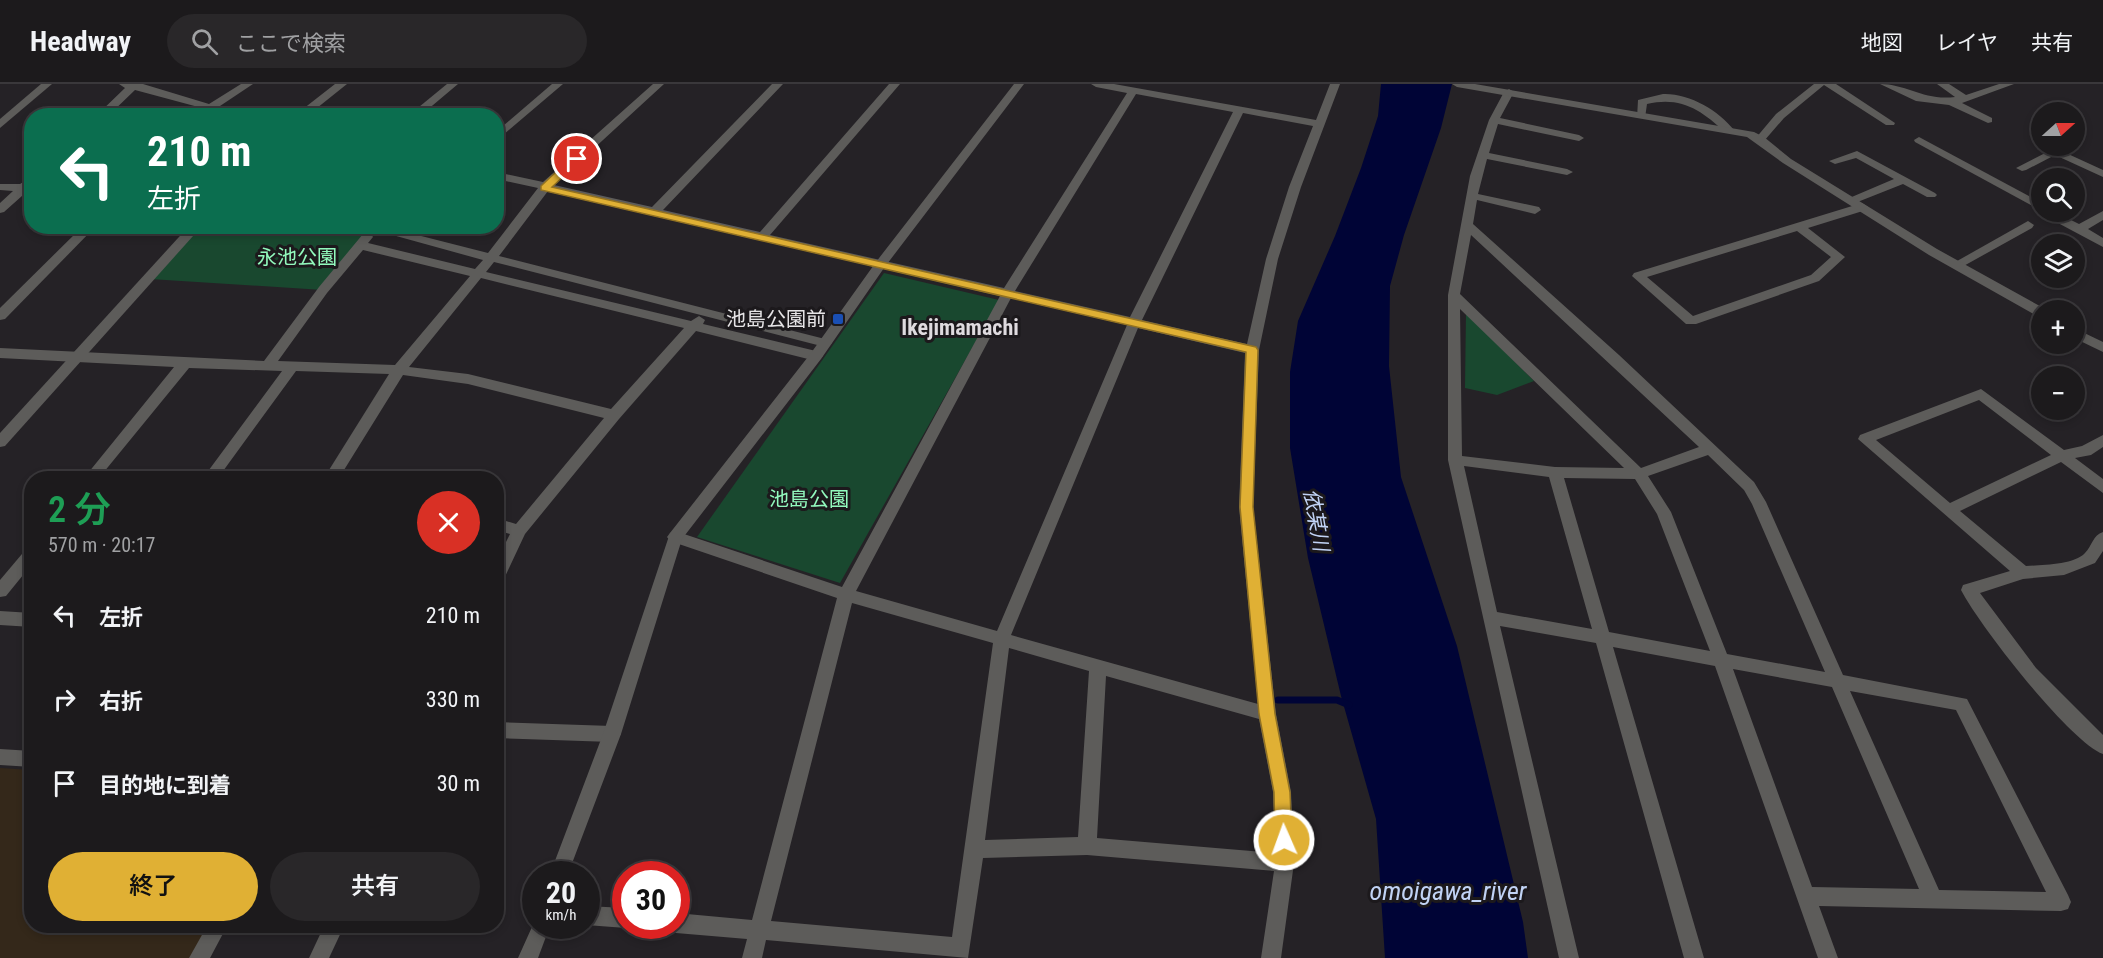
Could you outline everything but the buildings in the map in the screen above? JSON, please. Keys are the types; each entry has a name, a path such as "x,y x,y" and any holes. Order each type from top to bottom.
{"street":[{"path":"0,125 47,84"},
{"path":"211,108 248,84"},
{"path":"310,108 342,84"},
{"path":"423,108 453,84"},
{"path":"504,131 558,84"},
{"path":"336,471 399,370 490,259 544,188 659,84"},
{"path":"654,212 778,84"},
{"path":"761,238 895,84"},
{"path":"564,861 612,734 675,537 816,356 880,265 1019,84"},
{"path":"1096,84 1321,124"},
{"path":"1271,958 1285,863 1282,792 1267,714 1246,507 1252,350 1272,259 1295,187 1335,84"},
{"path":"1457,84 1492,90 1510,88 1641,116 1729,130 1760,139 1787,161 1956,265 2031,307"},
{"path":"1760,139 1766,130 1792,106 1820,84"},
{"path":"1829,84 1890,123"},
{"path":"1885,84 1924,102 1950,102 1965,99 2009,84"},
{"path":"1942,84 1965,99"},
{"path":"109,108 132,85 194,108"},
{"path":"1510,88 1494,120 1483,155 1454,295 1455,460 1569,958"},
{"path":"752,958 846,595 1007,294 1133,91"},
{"path":"1641,116 1642,102 1666,98 1680,100 1719,120 1729,130"},
{"path":"1950,102 1988,120"},
{"path":"690,924 958,953 975,849 1002,638 1134,323 1239,111"},
{"path":"1494,120 1579,138"},
{"path":"1919,140 2031,202"},
{"path":"2022,168 2055,151 2103,174"},
{"path":"1835,161 1857,154 1931,195"},
{"path":"1483,155 1567,172"},
{"path":"504,178 1252,350"},
{"path":"1799,227 1839,257 1815,278 1691,321 1638,276 1799,227 1857,204 1903,180"},
{"path":"0,187 24,184"},
{"path":"0,209 24,187"},
{"path":"1473,196 1535,210"},
{"path":"2079,229 2103,215"},
{"path":"2066,222 2103,243"},
{"path":"1956,265 2028,225"},
{"path":"1468,226 1614,358 1749,486 1759,502 1933,899"},
{"path":"0,316 82,234"},
{"path":"0,442 189,234"},
{"path":"268,365 367,234"},
{"path":"394,234 825,343"},
{"path":"360,244 816,356"},
{"path":"1454,295 1639,474 1664,512 1722,661 1828,958"},
{"path":"504,562 519,531 614,415 705,314"},
{"path":"2085,338 2103,348"},
{"path":"0,353 185,363 399,370 468,379 614,415"},
{"path":"97,471 185,363"},
{"path":"215,471 292,367"},
{"path":"2023,573 1865,439 1981,394 2103,487"},
{"path":"1950,509 2062,455 2086,451 2103,440"},
{"path":"1455,460 1555,472 1639,474 1710,449"},
{"path":"1555,472 1694,958"},
{"path":"504,526 519,531"},
{"path":"675,537 846,595 1267,714"},
{"path":"2103,538 2090,559 2064,570 2023,573 1970,590 1991,625 2024,666 2077,723 2103,746"},
{"path":"0,591 24,562"},
{"path":"1490,617 1961,704 2061,902 1804,896"},
{"path":"0,618 24,620"},
{"path":"1087,846 1098,666"},
{"path":"504,730 612,734"},
{"path":"0,757 24,758"},
{"path":"975,849 1087,846 1285,863"},
{"path":"200,958 213,933"},
{"path":"319,958 331,933"},
{"path":"528,958 535,939"}],"shaded area":[{"path":"0,768 24,770 24,933 205,933 192,958 0,958"}],"green space":[{"name":"永池公園","path":"190,234 372,234 323,290 150,279"},
{"name":"池島公園","path":"884,273 999,300 840,583 697,537"},
{"path":"1466,313 1534,381 1497,395 1465,388"}],"water":[{"name":"omoigawa_river","path":"1381,84 1452,84 1441,128 1404,235 1390,286 1389,366 1401,477 1457,646 1523,922 1528,958 1385,958 1376,819 1341,696 1308,558 1290,448 1290,372 1298,321 1335,236 1361,168 1378,116"}],"waterway":[{"path":"1278,700 1337,700 1349,705"}],"place":[{"name":"池島公園前","path":"838,319"}],"district":[{"name":"Ikejimamachi","path":"960,327"}],"route":[{"path":"577,159 544,188 1252,350 1246,507 1267,714 1282,792 1284,840"}],"water label":[{"name":"依某川","path":"1316,520"}]}
